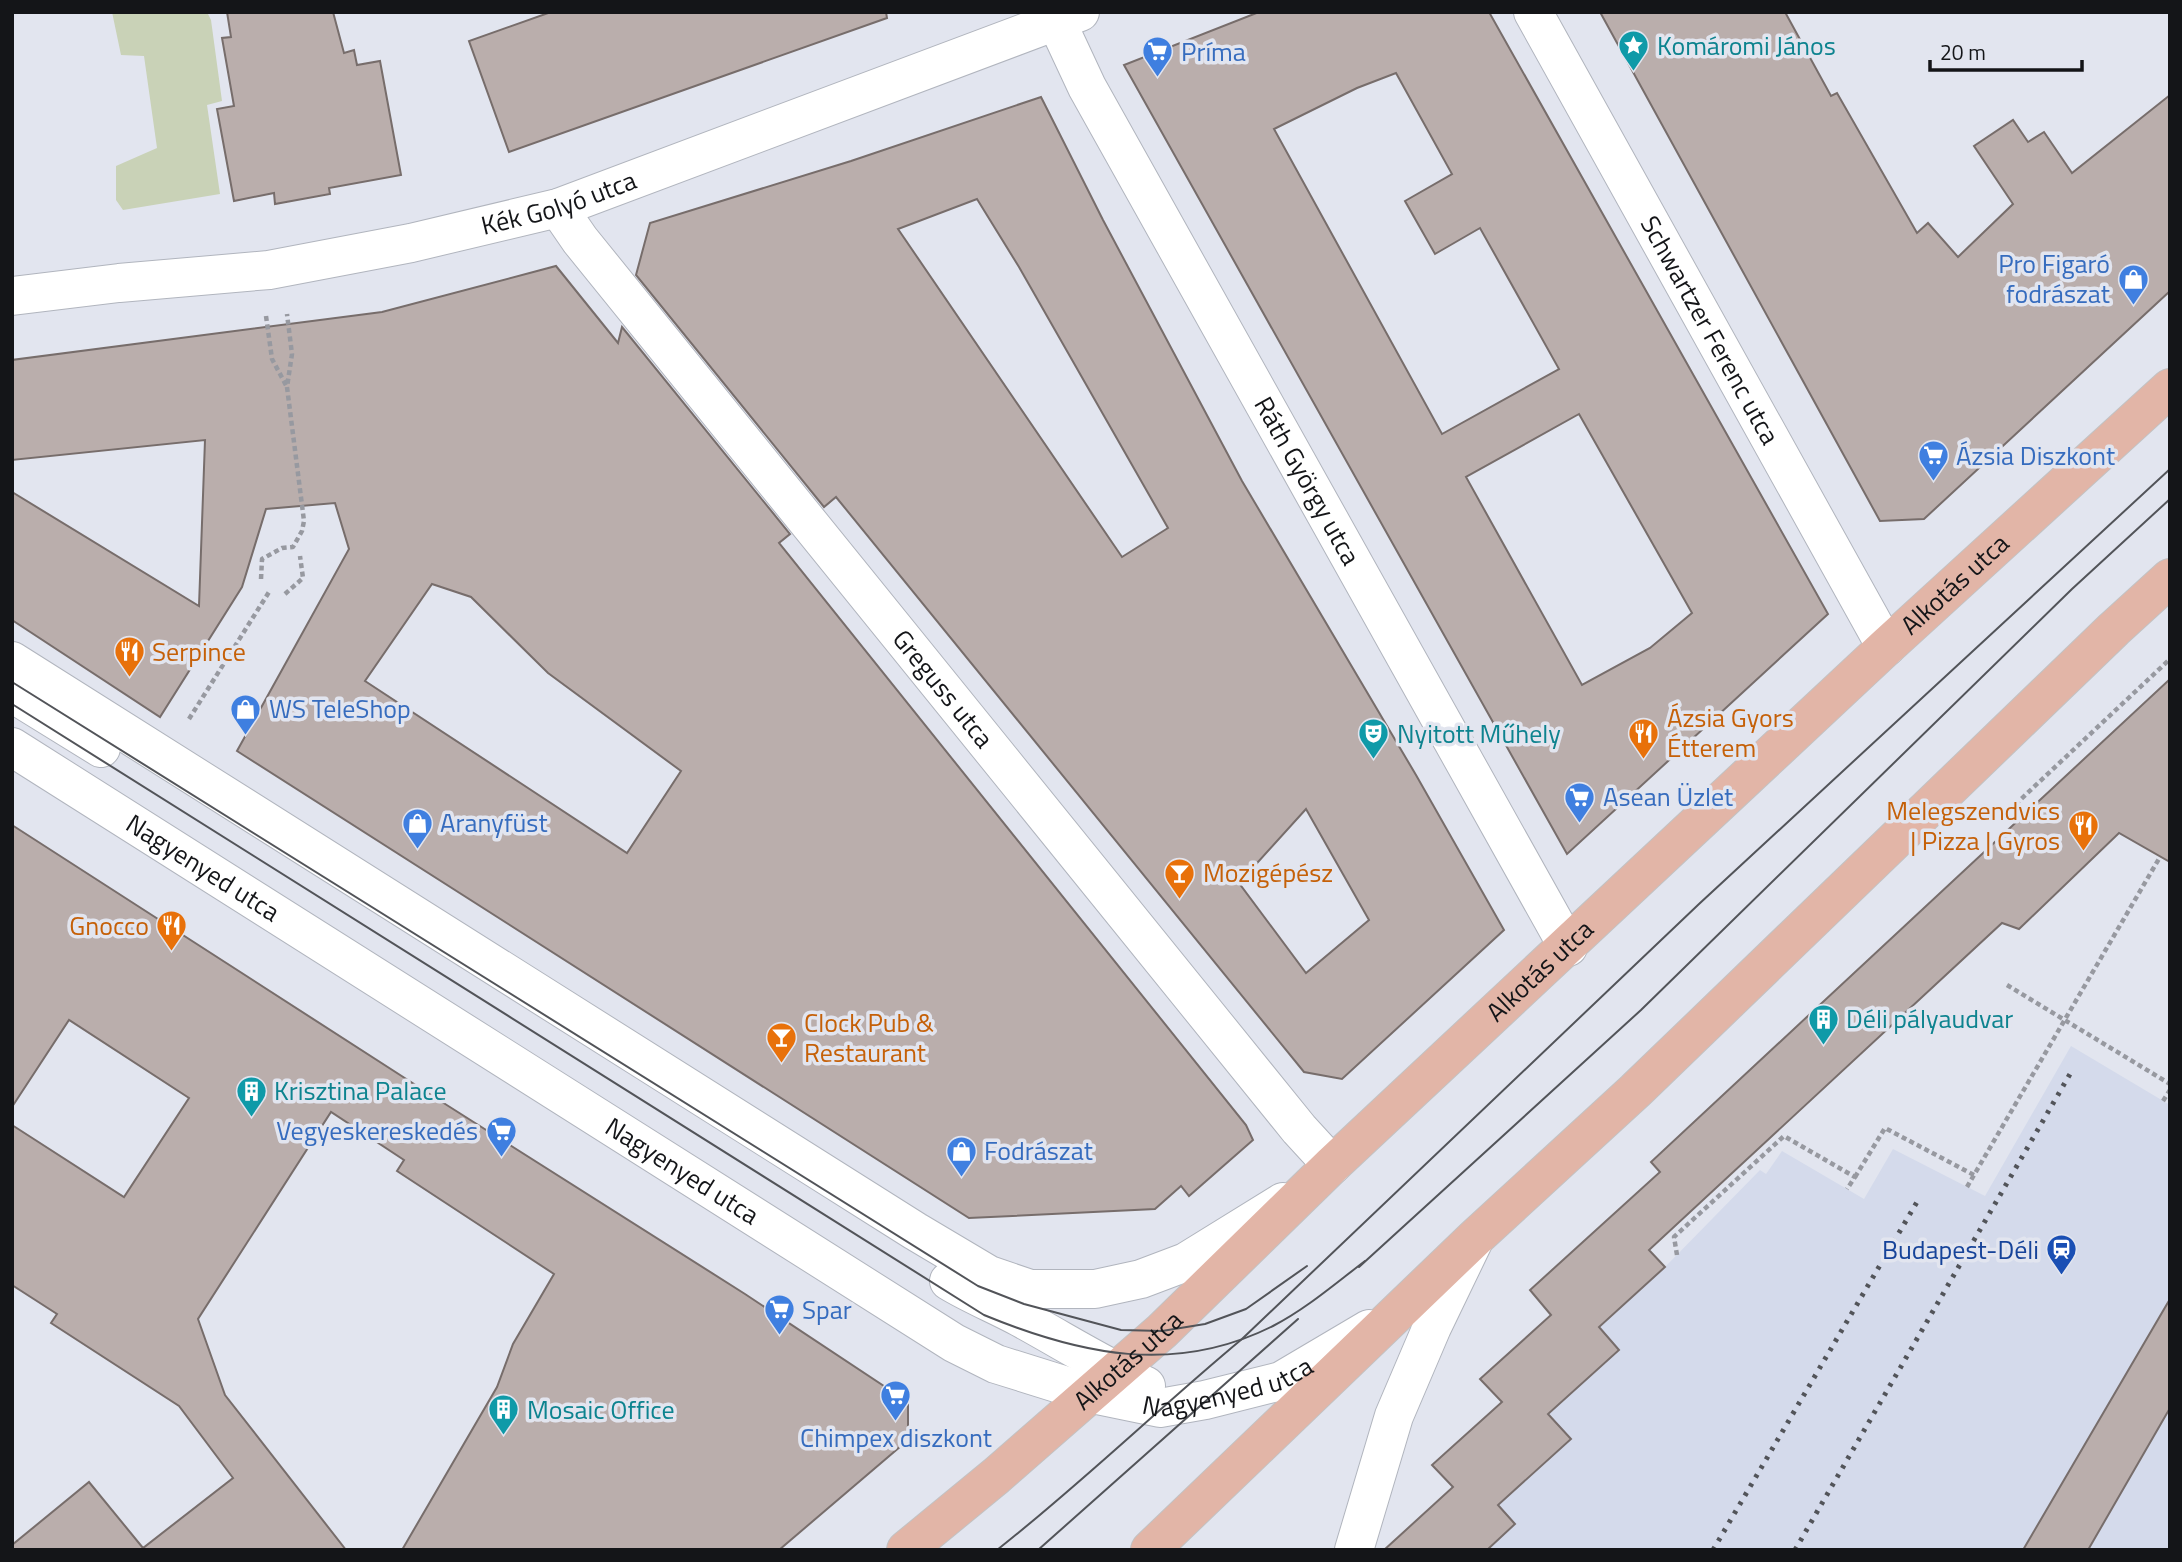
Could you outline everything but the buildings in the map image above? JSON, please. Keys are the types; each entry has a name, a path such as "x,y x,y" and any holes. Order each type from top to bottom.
{"main road":[{"name":"Alkotás utca","path":"906,1550 1162,1331 1324,1173 1886,648 2170,388"},
{"path":"1150,1550 1392,1316 1635,1091 2170,578"}],"street":[{"name":"Schwartzer Ferenc utca","path":"1533,12 1886,648"},
{"name":"Kék Golyó utca","path":"12,296 119,283 269,270 411,243 558,208 1063,15"},
{"name":"Ráth György utca","path":"1063,15 1087,87 1568,947"},
{"name":"Greguss utca","path":"558,208 624,295 1299,1129 1324,1173"},
{"path":"12,661 903,1224 989,1275 1031,1289 1095,1289 1141,1279 1185,1262 1324,1173"},
{"path":"12,693 524,1011 969,1294 1018,1316 1104,1383"},
{"name":"Nagyenyed utca","path":"12,747 954,1343 996,1364 1104,1383 1160,1408 1205,1401 1281,1381 1392,1316"},
{"path":"1354,1550 1394,1416 1412,1371 1476,1237"},
{"path":"1325,1550 1364,1512"}],"path":[{"path":"261,579 262,559 282,548 293,547 302,531 304,520 287,387 292,354 287,314"},
{"path":"265,316 272,359 287,387"},
{"path":"285,594 303,578 300,556"},
{"path":"165,757 269,592"},
{"path":"2003,816 2170,659"},
{"path":"1966,1187 2160,857"},
{"path":"2007,985 2170,1084"},
{"path":"2163,1101 2170,1090"},
{"path":"1847,1189 1885,1128 1974,1175"},
{"path":"1677,1255 1674,1237 1784,1136 1855,1177"}],"shaded area":[{"path":"2071,1046 2170,1105 2170,1550 1487,1550 1498,1505 1571,1439 1548,1414 1619,1350 1599,1327 1665,1267 1760,1170 1766,1174 1782,1151 1864,1199 1893,1149 1985,1196"}],"green space":[{"path":"112,12 207,12 211,20 222,101 207,105 220,194 123,210 116,200 116,166 157,148 144,56 121,55"}],"tram line":[{"path":"997,1550 1242,1339 1699,904 2170,469"},
{"path":"1359,1267 1641,1010 2072,589 2170,499"},
{"path":"12,682 978,1286 1024,1304 1121,1330 1162,1331 1205,1324 1246,1309 1307,1266"},
{"path":"12,704 984,1315 1020,1329 1092,1349 1164,1355 1200,1351 1236,1341 1273,1326 1309,1304 1365,1261"},
{"path":"1038,1550 1298,1319"}],"railway":[{"path":"1795,1550 2070,1074"},
{"path":"1713,1550 1917,1202"}],"place":[{"name":"Komáromi János","path":"1634,73"},
{"name":"Príma","path":"1158,79"},
{"name":"Pro Figaró fodrászat","path":"2133,306"},
{"name":"Ázsia Diszkont","path":"1933,483"},
{"name":"Serpince","path":"129,679"},
{"name":"WS TeleShop","path":"246,736"},
{"name":"Ázsia Gyors Étterem","path":"1644,760"},
{"name":"Nyitott Műhely","path":"1374,761"},
{"name":"Asean Üzlet","path":"1580,824"},
{"name":"Aranyfüst","path":"417,850"},
{"name":"Melegszendvics | Pizza | Gyros","path":"2083,853"},
{"name":"Mozigépész","path":"1180,900"},
{"name":"Gnocco","path":"172,953"},
{"name":"Déli pályaudvar","path":"1823,1046"},
{"name":"Clock Pub & Restaurant","path":"781,1065"},
{"name":"Krisztina Palace","path":"251,1118"},
{"name":"Vegyeskereskedés","path":"501,1158"},
{"name":"Fodrászat","path":"961,1178"},
{"name":"Budapest-Déli","path":"2062,1277"},
{"name":"Spar","path":"779,1337"},
{"name":"Chimpex diszkont","path":"896,1422"},
{"name":"Mosaic Office","path":"504,1437"}]}
